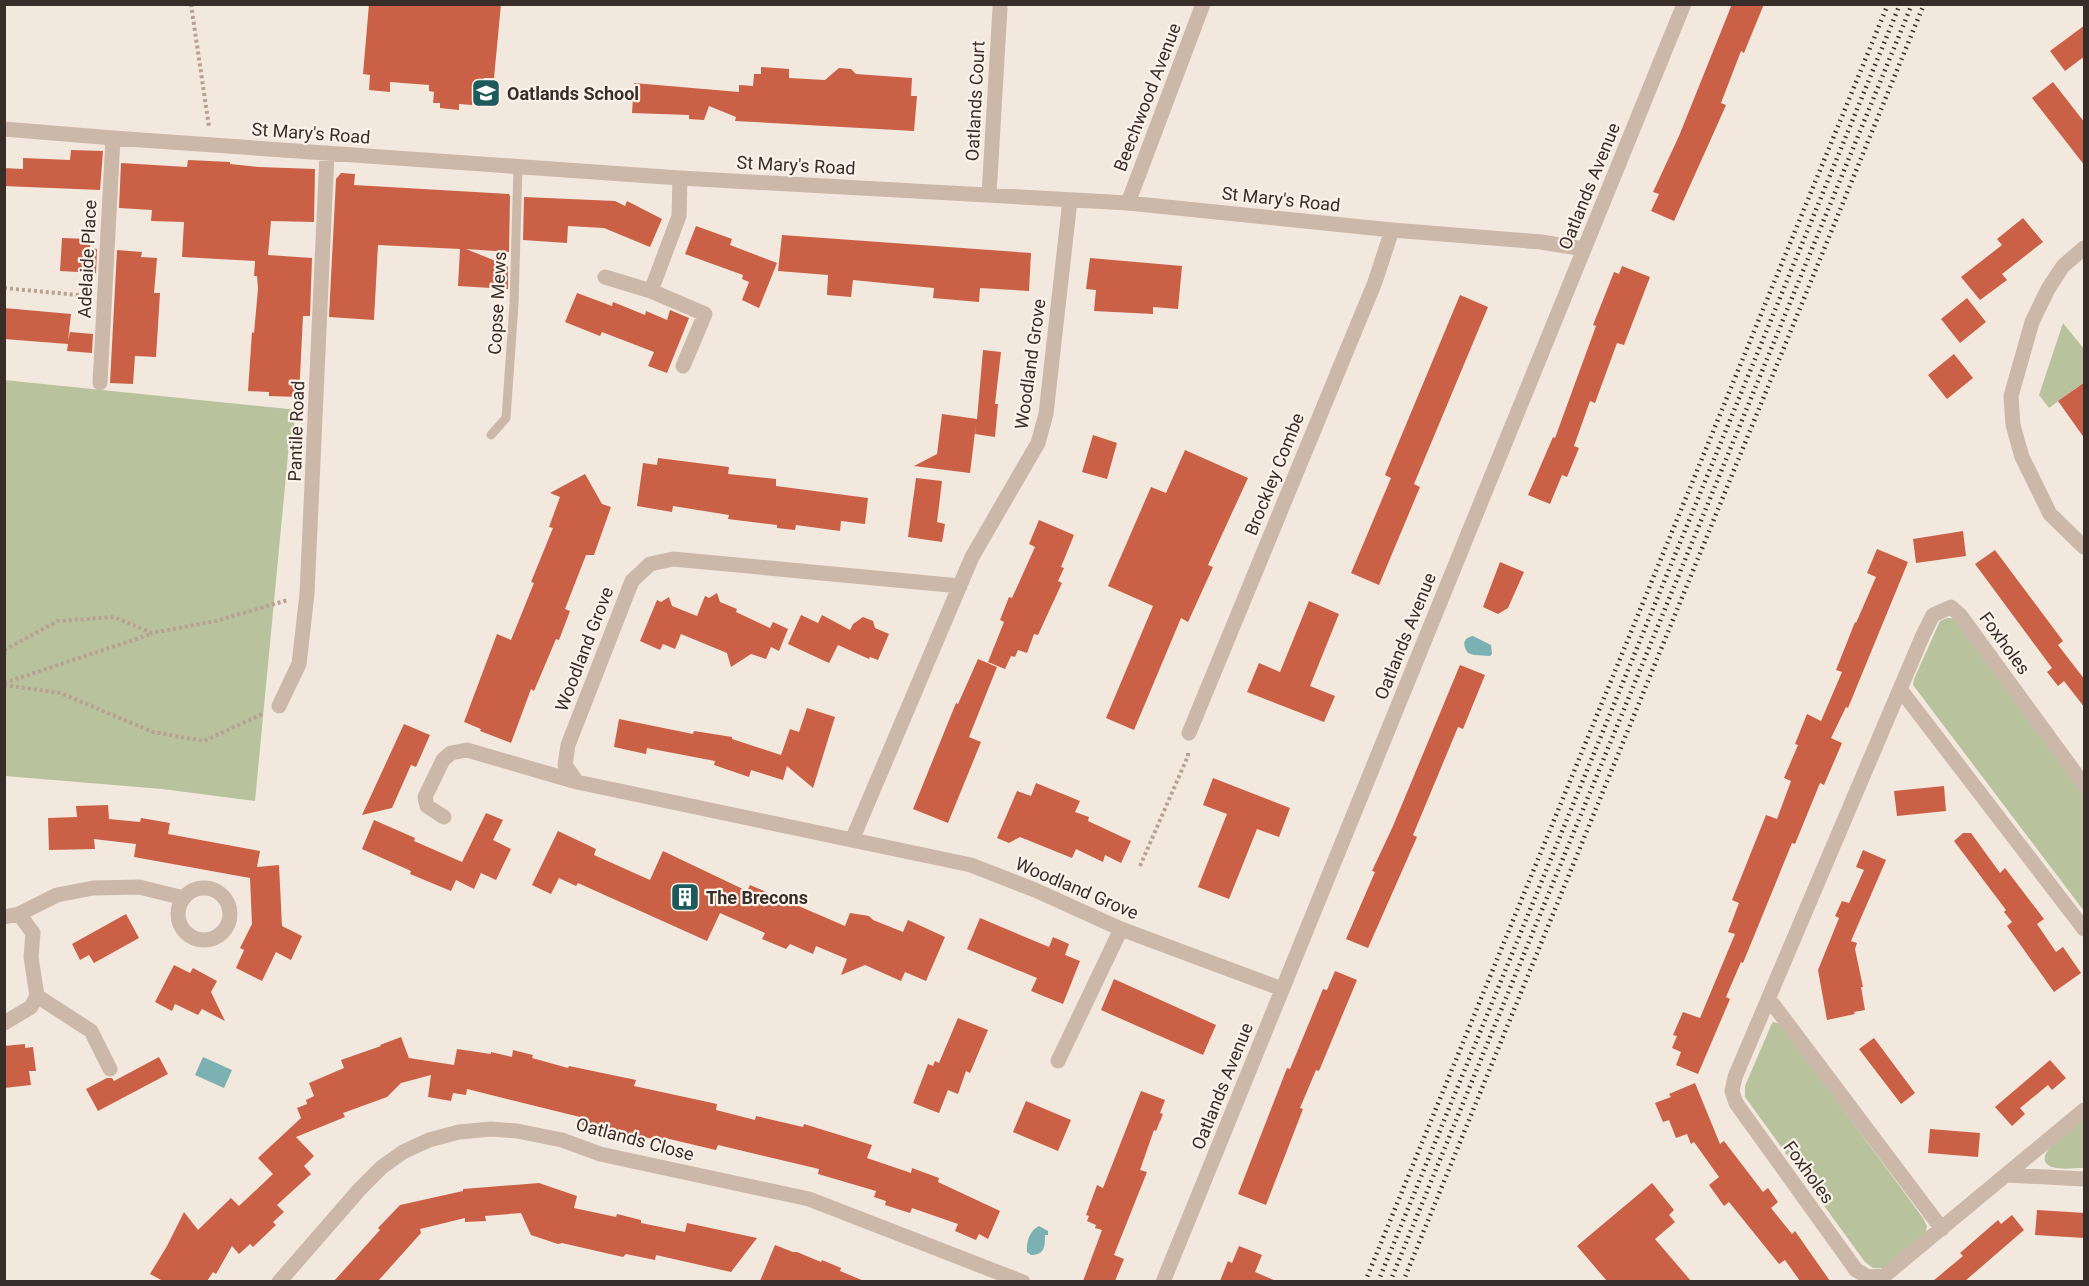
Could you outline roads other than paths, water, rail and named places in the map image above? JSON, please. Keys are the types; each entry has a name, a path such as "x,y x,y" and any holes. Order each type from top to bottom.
{"street":[{"name":"Beechwood Avenue","path":"1128,203 1203,4"},
{"name":"Oatlands Avenue","path":"1163,1281 1684,4"},
{"name":"Oatlands Court","path":"989,195 1000,8"},
{"name":"St Mary's Road","path":"4,129 212,146 680,178 1128,203 1392,230 1541,242 1584,249"},
{"name":"Adelaide Place","path":"100,383 113,138"},
{"name":"Pantile Road","path":"279,706 299,664 307,594 327,153"},
{"path":"651,291 679,216 680,178"},
{"name":"Woodland Grove","path":"852,840 972,557 1038,443 1046,414 1070,200"},
{"name":"Brockley Combe","path":"1188,733 1370,293 1392,230"},
{"path":"2085,248 2063,266 2048,289 2032,322 2011,396 2013,425 2022,457 2050,514 2085,547"},
{"path":"605,277 651,291 705,314 683,366"},
{"name":"Woodland Grove","path":"960,586 674,559 650,564 632,581 568,745 565,765 577,782 971,865 1035,890 1121,929 1282,989"},
{"name":"Foxholes","path":"2085,785 1960,615 1951,607 1934,615 1923,635 1735,1077 1732,1091 1736,1103 1857,1270 1868,1277 1884,1276 2085,1110"},
{"path":"1900,689 2085,929"},
{"path":"444,817 427,807 425,797 443,760 451,753 467,750 577,782"},
{"path":"4,1023 31,1007 37,996 31,957 33,933 12,916 57,895 93,888 139,887 184,898"},
{"path":"1058,1060 1121,929"},
{"path":"37,996 91,1031 110,1069"},
{"path":"1769,999 1942,1229"},
{"name":"Oatlands Close","path":"279,1281 382,1167 429,1140 459,1132 491,1129 517,1131 562,1140 610,1156 809,1199 1023,1281"},
{"path":"2006,1175 2085,1179"}],"lane":[{"name":"Copse Mews","path":"491,435 506,418 514,304 518,167"}],"water":[{"path":"1473,636 1491,645 1492,654 1490,656 1468,653 1464,642"},
{"path":"203,1057 232,1070 224,1088 195,1075"},
{"path":"1039,1226 1048,1231 1048,1235 1045,1235 1042,1252 1031,1255 1027,1252 1028,1240 1033,1230"}],"railway":[{"path":"1365,1282 1888,4"},
{"path":"1378,1282 1900,4"},
{"path":"1390,1282 1912,4"},
{"path":"1403,1282 1924,4"}],"place":[{"name":"Oatlands School","path":"486,93"},
{"name":"The Brecons","path":"685,897"}]}
